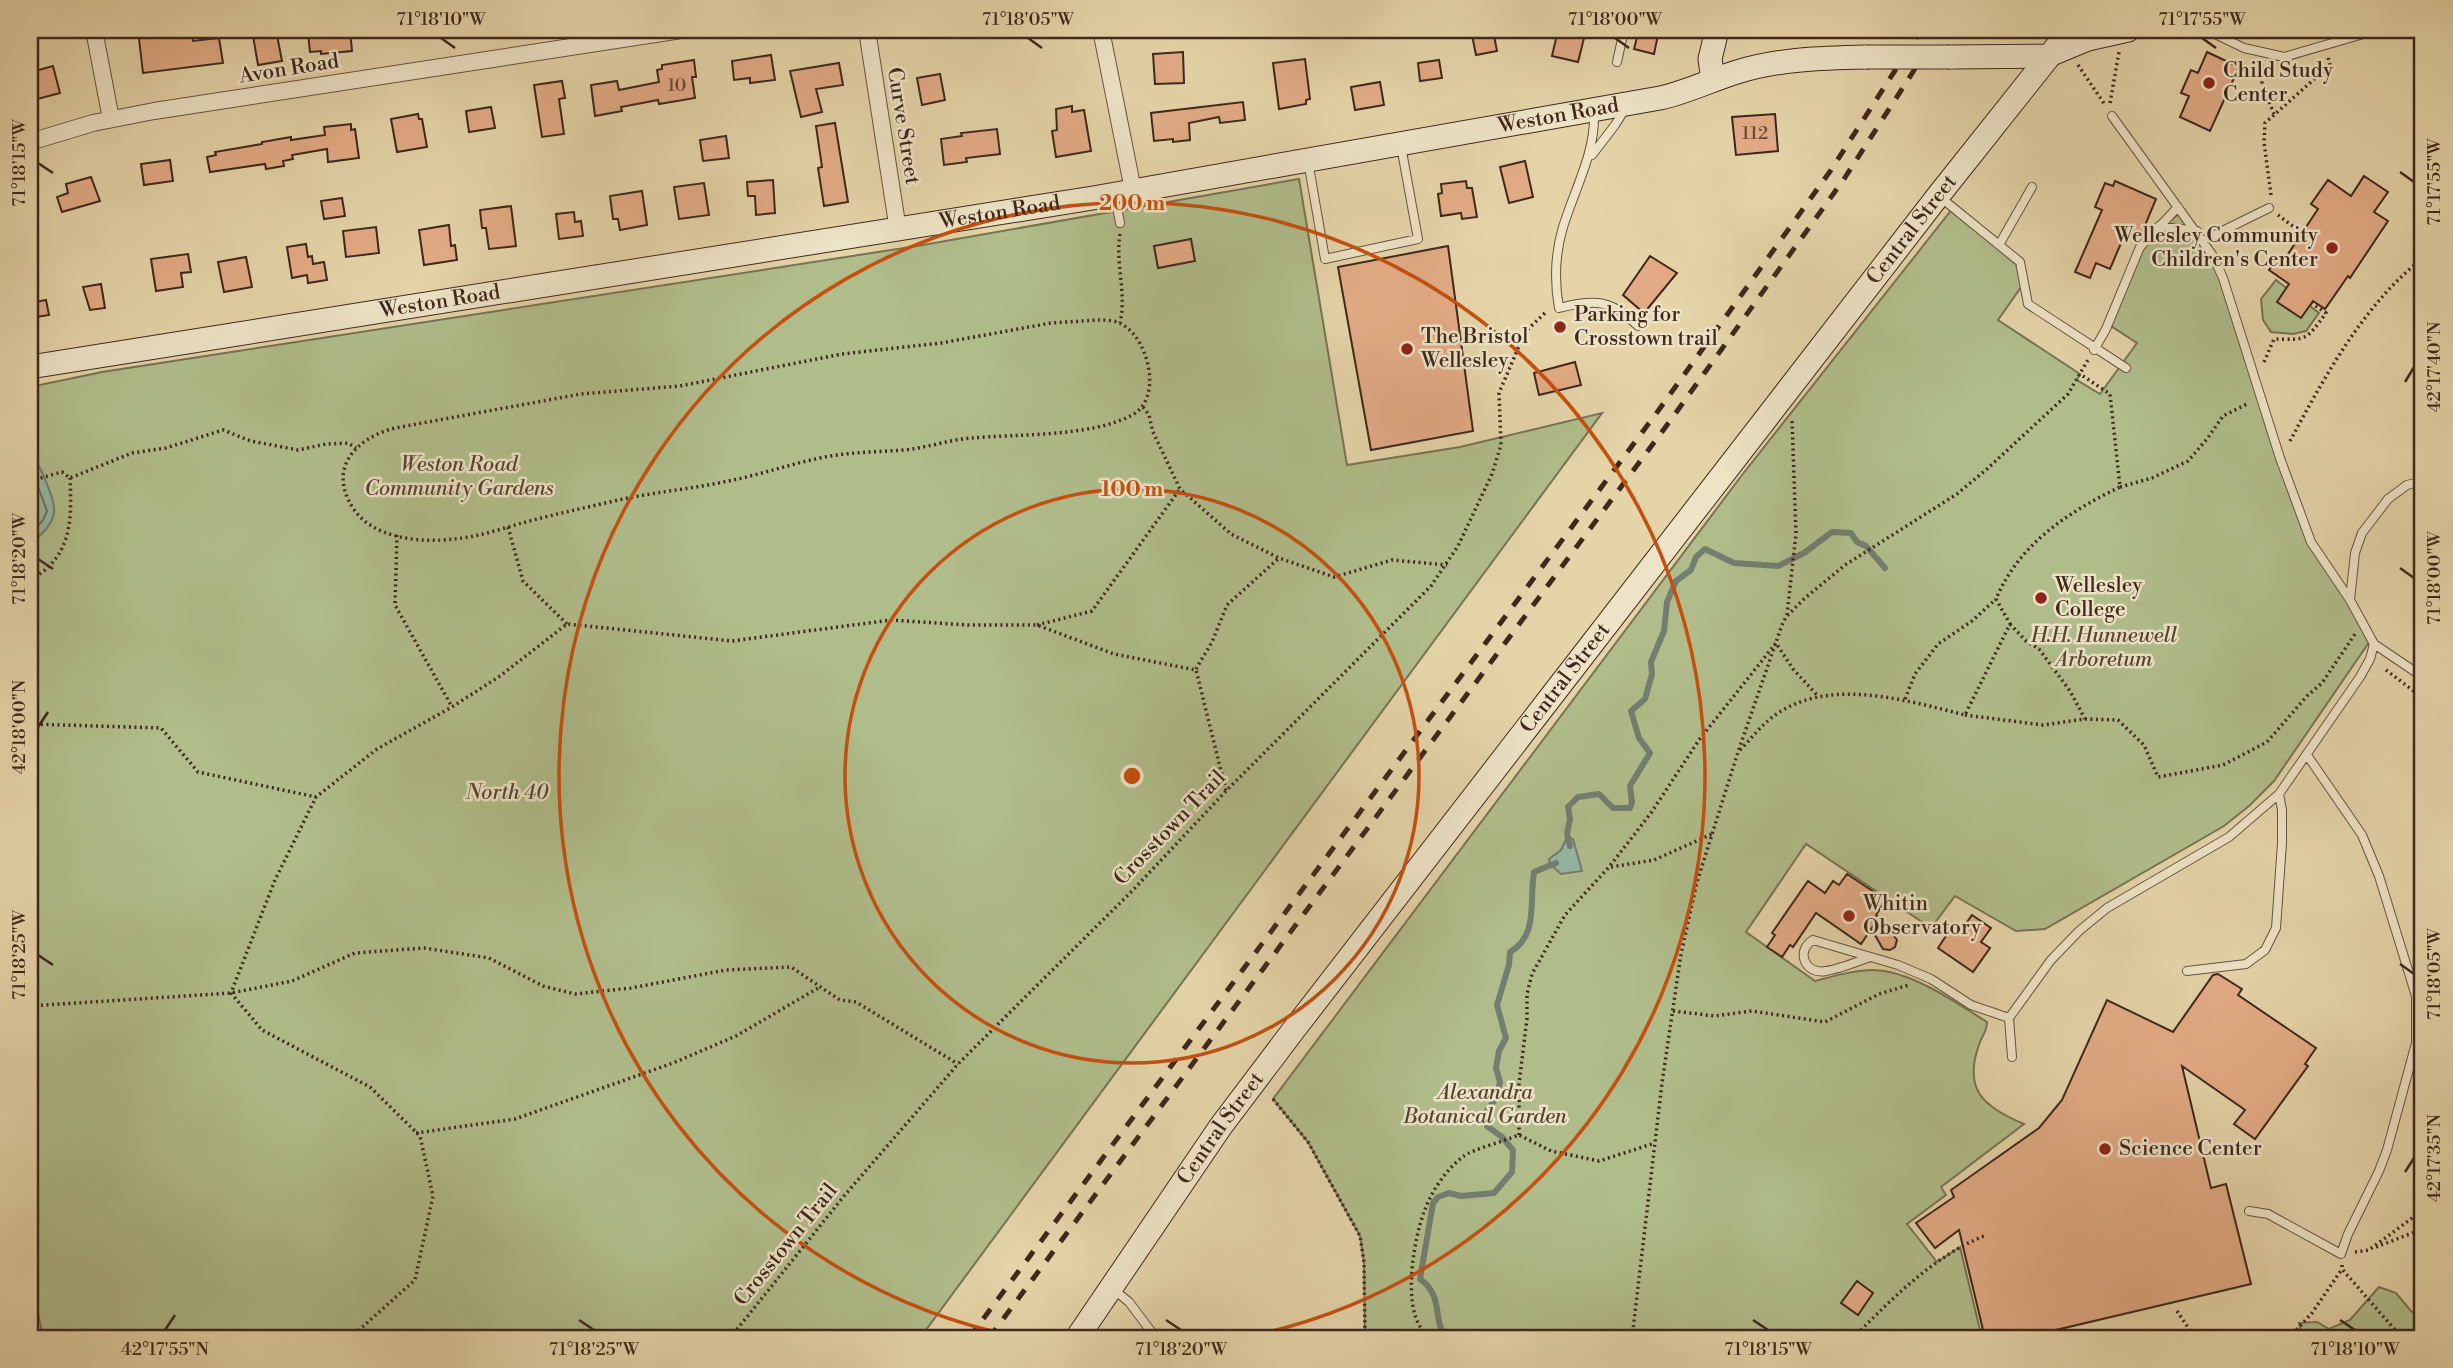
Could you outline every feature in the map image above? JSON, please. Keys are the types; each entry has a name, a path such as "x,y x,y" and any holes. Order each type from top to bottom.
{"main road":[{"path":"1713,80 1710,59 1717,30"},
{"name":"Central Street","path":"1077,1338 1221,1126 1284,1042 1938,195 2070,30"},
{"name":"Weston Road","path":"30,366 1124,192 1681,93 1748,69 1791,61 1866,57 2047,56 2088,39 2123,38"}],"street":[{"path":"94,30 111,119"},
{"name":"Avon Road","path":"30,142 111,119 681,30"},
{"name":"Curve Street","path":"867,30 898,230"},
{"path":"1101,30 1124,192"}],"lane":[{"path":"1617,62 1624,30"},
{"path":"2212,30 2244,48 2284,57 2377,30"},
{"path":"1588,160 1615,125 1627,103"},
{"path":"1594,109 1594,135 1588,160 1559,242 1555,272 1559,308 1598,302 1620,310 1638,326"},
{"path":"2112,116 2204,240 2223,278 2280,458 2311,542 2350,600 2374,644 2423,677"},
{"path":"1308,160 1325,259 1418,239 1400,144"},
{"path":"1999,245 2032,187"},
{"path":"1120,223 1124,192"},
{"path":"1938,195 2020,262 2028,304 2126,368"},
{"path":"2094,349 2106,329 2140,247 2178,207"},
{"path":"2204,240 2269,208"},
{"path":"2159,226 2197,231"},
{"path":"2350,600 2355,553 2362,533 2388,499 2407,485 2423,481"},
{"path":"2012,1057 2009,1018 2051,960 2079,930 2107,908 2229,837 2279,794 2346,699 2370,659 2374,644"},
{"path":"2249,1211 2268,1214 2341,1254 2387,1150 2416,1043 2416,996 2379,876 2362,835 2307,755"},
{"path":"2187,971 2246,964 2265,950 2276,928 2282,821 2279,794"},
{"path":"1870,957 1824,972 1807,966 1803,960 1803,952 1807,944 1814,940 1898,965 1931,979 1971,1005 2009,1018"},
{"path":"1111,1287 1129,1302 1156,1338"}],"path":[{"path":"2078,64 2109,111 2123,38"},
{"path":"2302,233 2269,208 2271,200 2264,142 2265,123 2330,65 2326,44"},
{"path":"2263,53 2262,84 2274,114"},
{"path":"1120,223 1118,255 1123,303 1120,323"},
{"path":"2280,458 2347,344 2382,299 2410,268 2423,258"},
{"path":"2256,380 2274,340 2295,340 2309,336 2326,313 2311,303"},
{"name":"Crosstown Trail","path":"730,1338 852,1187 958,1064 1431,586 1447,565 1468,525 1497,460 1502,431 1499,393 1525,332 1545,312 1559,308"},
{"path":"1098,320 1120,323 1132,333 1147,366 1150,393 1143,407 1121,420 1075,430 970,438 904,450 824,457 733,480 636,496 454,539 435,540 397,535 374,528 360,517 345,492 344,473 356,447 372,435 395,428 581,394 680,386 842,354 942,343 1051,323 1098,320"},
{"path":"1786,617 1845,565 1957,494 1987,469 2068,394 2094,349"},
{"path":"2080,374 2110,394 2120,487"},
{"path":"1905,699 1915,674 1938,644 1972,621 1996,599 2003,581 2034,542 2079,507 2120,487 2152,478 2188,461 2223,416 2261,397"},
{"path":"1143,407 1149,415 1153,432 1180,489 1231,534 1279,558 1334,578 1392,560 1447,565"},
{"path":"1633,1338 1655,1143 1686,930 1697,881 1738,752 1786,617 1796,534 1791,415"},
{"path":"70,478 132,453 166,448 223,430 251,442 298,450 326,444 348,443 356,447"},
{"path":"30,481 62,472 70,478"},
{"path":"30,580 46,571 66,542 72,515 70,478"},
{"path":"508,527 523,581 567,624 732,641 891,620 968,625 1037,625 1092,611 1180,489"},
{"path":"397,535 395,605 452,707"},
{"path":"1226,791 1196,670 1212,642 1227,606 1279,558"},
{"path":"1996,599 2010,624 2026,641 2039,649 2070,691 2085,719"},
{"path":"1738,752 1771,718 1817,695 1893,696 1965,715 2043,725 2085,719 2118,720 2144,746 2158,777 2223,765 2267,741 2322,683 2363,623"},
{"path":"231,993 275,880 316,797 377,749 452,707 500,676 567,624"},
{"path":"1965,715 2010,624"},
{"path":"1037,625 1114,654 1196,670"},
{"path":"1776,643 1793,669 1817,695"},
{"path":"1519,1135 1518,1084 1527,1018 1527,994 1532,974 1565,915 1609,867 1651,813 1699,740 1776,643"},
{"path":"2370,659 2423,698"},
{"path":"30,724 161,728 198,772 316,797"},
{"path":"1609,867 1654,860 1712,834"},
{"path":"30,1006 231,993 292,981 355,953 424,948 489,958 543,986 575,994 631,988 726,970 790,967 840,1000 856,1002 958,1064"},
{"path":"1673,1011 1716,1016 1752,1011 1825,1022 1878,994 1931,979"},
{"path":"416,1133 515,1119 673,1063 736,1036 820,987"},
{"path":"231,993 262,1030 370,1087 420,1136 433,1196 415,1280 350,1338"},
{"path":"1273,1099 1308,1142 1360,1236 1364,1262 1365,1338"},
{"path":"1433,1338 1422,1329 1412,1296 1413,1262 1424,1212 1439,1182 1465,1154 1519,1135"},
{"path":"1519,1135 1551,1151 1599,1161 1655,1143"},
{"path":"2369,1250 2423,1210"},
{"path":"2402,1338 2342,1269 2341,1254 2369,1250 2423,1229"},
{"path":"1853,1338 1930,1267 1966,1243 1984,1236"},
{"path":"2289,1338 2312,1313 2342,1269"},
{"path":"2177,1311 2191,1332 2200,1338"},
{"path":"2164,1338 2191,1332"}],"green space":[{"name":"North 40","path":"1299,179 1347,465 1460,447 1602,413 920,1338 43,1338 30,1272 30,387 102,372 917,246"},
{"path":"1953,208 2020,262 2024,283 1998,320 2080,374 2077,380 2100,394 2137,343 2108,324 2140,247 2157,230 2182,212 2213,256 2311,542 2372,638 2274,781 2249,806 2224,826 2045,929 2016,931 1955,896 1931,928 1806,844 1746,932 1815,981 1859,971 1888,972 1933,989 1987,1022 1975,1058 1975,1084 1987,1103 2024,1124 1941,1187 1946,1195 1907,1224 1937,1262 1960,1247 1982,1338 1365,1338 1364,1262 1360,1236 1308,1142 1273,1099 1742,475"},
{"path":"2276,280 2319,313 2306,331 2293,334 2271,332 2263,320 2261,299"},
{"path":"2379,1287 2396,1293 2411,1311 2423,1320 2423,1338 2302,1338 2299,1323 2317,1322 2329,1329 2350,1320"}],"water":[{"path":"30,451 46,481 54,513 45,530 30,543"},
{"path":"1567,837 1573,839 1582,871 1561,874 1550,864 1549,859 1561,850"}],"building":[{"path":"138,30 191,30 193,41 219,38 223,63 143,73"},
{"path":"252,30 276,30 282,61 258,65"},
{"path":"317,30 350,30 352,51 321,54 321,51 310,52 308,33"},
{"path":"1471,30 1493,30 1497,51 1476,55"},
{"path":"1558,30 1586,30 1578,62 1552,56"},
{"path":"1639,30 1659,30 1654,54 1634,49"},
{"path":"1183,52 1184,83 1155,84 1153,54"},
{"name":"Child Study Center","path":"2207,52 2239,67 2210,131 2180,117 2189,96 2181,93 2191,70 2198,73"},
{"path":"771,55 775,80 750,83 750,78 734,80 732,61"},
{"path":"1305,59 1310,99 1306,100 1306,104 1279,109 1273,63"},
{"path":"694,60 696,77 692,77 695,98 659,104 658,100 621,107 622,111 595,116 591,85 617,81 619,90 659,82 657,70 662,69 662,65"},
{"path":"1439,60 1442,78 1420,81 1418,63"},
{"path":"839,63 843,85 816,89 822,112 801,117 790,71"},
{"path":"53,66 60,93 30,101 30,75"},
{"path":"940,74 945,100 922,105 917,78"},
{"path":"562,81 565,98 559,99 564,134 542,137 534,85"},
{"path":"1380,82 1384,105 1355,110 1351,87"},
{"path":"1243,102 1245,120 1220,123 1219,117 1189,123 1190,140 1154,141 1151,113"},
{"path":"1072,106 1072,112 1084,110 1091,151 1056,157 1052,131 1057,130 1056,109"},
{"path":"491,107 495,128 469,132 466,111"},
{"path":"418,114 419,119 422,119 427,147 397,152 391,119"},
{"path":"1775,114 1778,151 1736,155 1732,117"},
{"path":"835,123 848,202 824,206 818,168 822,167 816,126"},
{"path":"351,124 351,130 355,129 359,158 328,162 327,149 292,155 293,159 283,161 284,166 266,169 265,164 210,172 207,157 216,155 215,152 291,137 291,140 325,135 324,127"},
{"path":"997,129 1000,154 966,158 967,162 944,165 941,139 962,136 961,133"},
{"path":"726,136 729,158 703,161 700,140"},
{"path":"170,160 173,181 144,185 141,164"},
{"path":"1525,161 1533,197 1509,203 1500,167"},
{"name":"Wellesley Community Children's Center","path":"2364,176 2388,192 2374,212 2388,221 2350,278 2348,276 2325,309 2313,301 2301,318 2277,302 2289,284 2269,270 2278,256 2284,260 2318,209 2311,204 2328,180 2351,196"},
{"path":"91,177 100,201 62,212 57,197 68,193 66,184"},
{"path":"773,180 775,213 756,215 755,196 748,196 747,182"},
{"path":"1466,181 1467,188 1472,188 1477,217 1462,219 1461,213 1441,216 1438,194 1442,193 1441,184"},
{"path":"2115,181 2156,199 2141,235 2127,229 2110,269 2096,263 2090,278 2075,272 2102,210 2095,207 2105,183 2113,186"},
{"path":"704,183 709,215 679,219 674,187"},
{"path":"642,191 647,225 620,230 618,219 613,219 610,196"},
{"path":"342,198 345,216 324,219 321,201"},
{"path":"511,206 516,246 489,249 480,210"},
{"path":"574,212 575,222 581,221 583,236 559,239 556,214"},
{"path":"449,225 451,246 455,245 457,260 424,265 419,230"},
{"path":"376,227 379,253 346,257 343,231"},
{"path":"1191,239 1195,261 1158,268 1154,246"},
{"path":"306,244 308,257 312,256 313,264 324,262 327,280 308,283 307,275 292,278 287,247"},
{"name":"The Bristol Wellesley","path":"1448,246 1473,431 1371,450 1338,267"},
{"path":"188,254 191,272 181,273 183,287 156,291 151,259"},
{"path":"1650,256 1677,273 1644,313 1623,295"},
{"path":"246,257 252,287 224,292 218,262"},
{"path":"101,284 105,308 90,310 83,287"},
{"path":"46,300 49,315 30,318 30,303"},
{"path":"1575,362 1581,385 1539,395 1534,373"},
{"name":"Whitin Observatory","path":"1847,874 1886,900 1876,915 1879,917 1861,944 1816,913 1793,947 1790,945 1782,957 1767,947 1775,935 1772,933 1808,881 1825,893 1833,881 1839,885"},
{"path":"1972,915 1991,928 1981,942 1990,948 1973,972 1938,948 1954,924 1962,929"},
{"path":"1872,930 1893,935 1897,940 1895,947 1890,950 1883,949"},
{"name":"Science Center","path":"2218,974 2242,989 2238,995 2316,1048 2305,1064 2308,1066 2255,1139 2234,1124 2245,1110 2182,1066 2211,1188 2226,1184 2251,1284 2022,1338 1985,1338 1959,1230 1935,1248 1916,1223 1954,1197 1951,1190 2039,1128 2062,1100 2107,1000 2173,1032 2213,975"},
{"path":"1857,1281 1873,1293 1858,1315 1841,1303"}],"waterway":[{"path":"1570,846 1567,834 1570,819 1568,807 1578,797 1599,794 1613,808 1630,808 1630,786 1650,753 1639,738 1631,711 1645,699 1652,674 1651,662 1664,631 1667,602 1676,581 1691,570 1696,557 1705,549 1734,563 1778,566 1804,553 1832,532 1851,533 1885,568"},
{"path":"1446,1338 1439,1323 1432,1293 1420,1279 1433,1203 1438,1197 1449,1193 1461,1196 1494,1193 1512,1172 1513,1150 1487,1126 1486,1112 1496,1098 1500,1082 1496,1068 1499,1051 1506,1038 1497,1005 1509,965 1510,952 1519,945 1529,927 1534,872 1556,863"}],"railway":[{"path":"969,1338 1658,411 1831,170 1921,30"},
{"path":"989,1338 1670,421 1844,179 1940,30"}],"place":[{"name":"Child Study Center","path":"2209,83"},
{"name":"Wellesley Community Children's Center","path":"2332,248"},
{"name":"Parking for Crosstown trail","path":"1560,327"},
{"name":"The Bristol Wellesley","path":"1407,349"},
{"name":"Wellesley College","path":"2041,598"},
{"name":"Whitin Observatory","path":"1849,916"},
{"name":"Science Center","path":"2105,1149"}],"park label":[{"name":"Weston Road Community Gardens","path":"459,477"},
{"name":"H.H. Hunnewell Arboretum","path":"2104,648"},
{"name":"Alexandra Botanical Garden","path":"1485,1105"}]}
